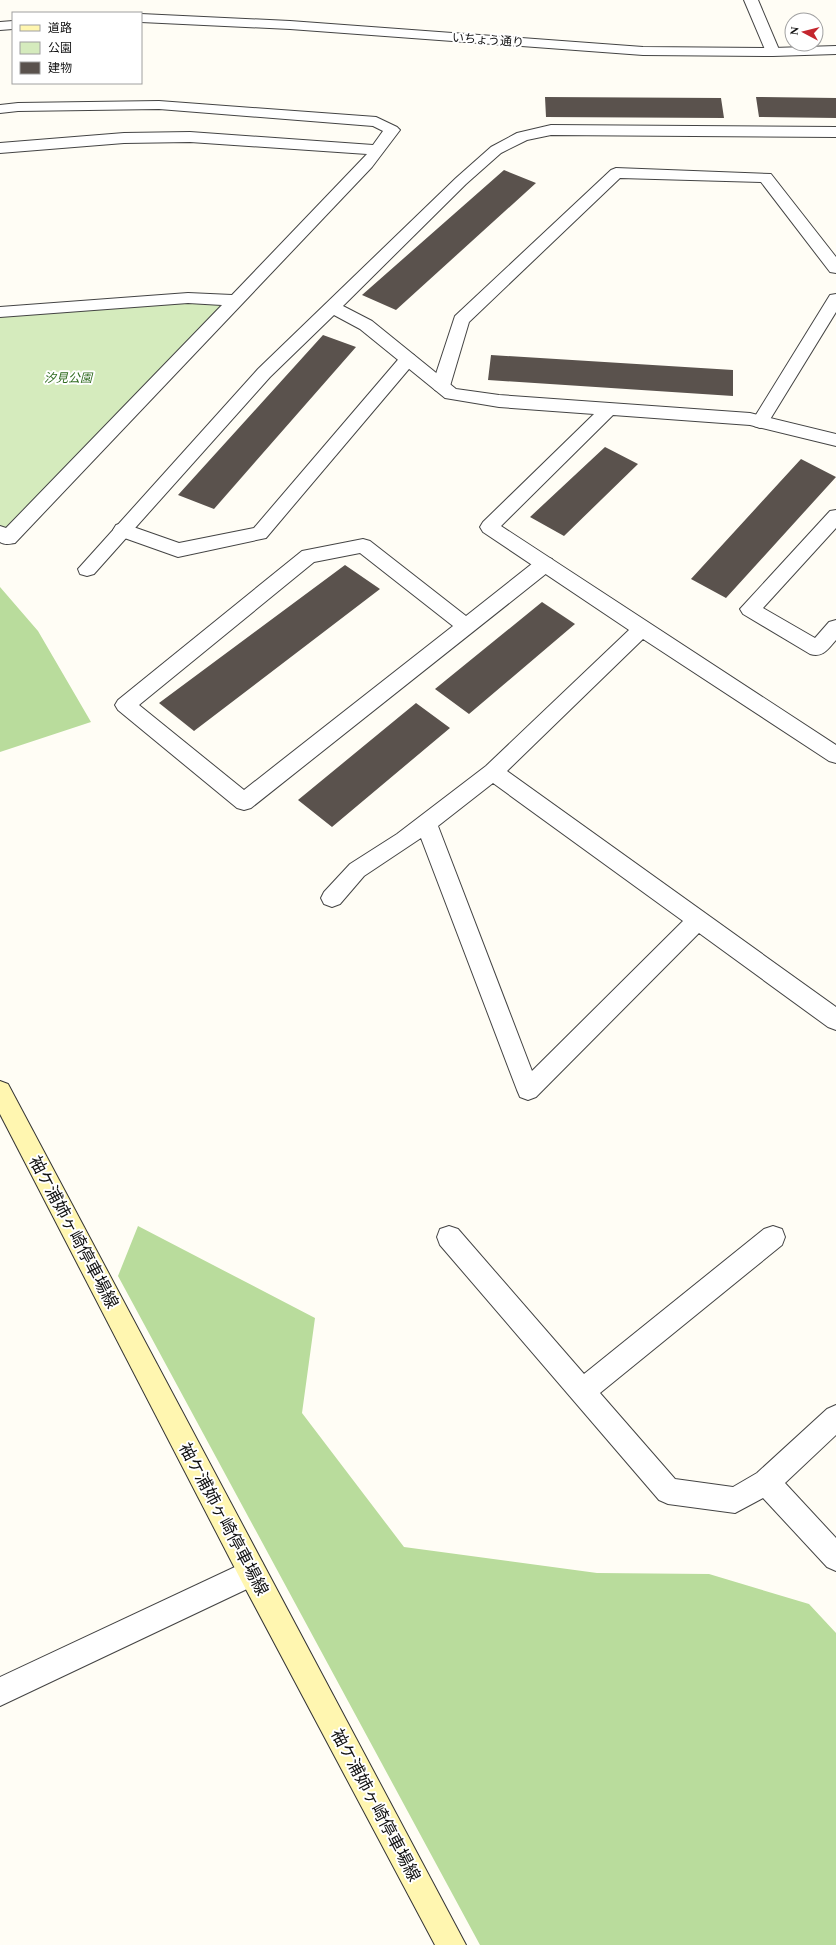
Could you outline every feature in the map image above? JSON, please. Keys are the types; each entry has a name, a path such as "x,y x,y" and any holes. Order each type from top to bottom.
{"main road":[{"name":"袖ケ浦姉ヶ崎停車場線","path":"0,1091 252,1572 451,1945"}],"street":[{"path":"751,0 773,52"},
{"name":"いちょう通り","path":"142,18 298,26 644,51 773,52 836,50"},
{"path":"0,26 12,25"},
{"path":"0,109 18,107 160,105 376,122 392,130 367,164 8,538 0,533"},
{"path":"87,569 264,373 461,181 496,150 522,136 551,130 836,132"},
{"path":"0,148 124,138 190,137 377,150"},
{"path":"441,386 461,320 616,173 766,177 836,268"},
{"path":"0,312 188,298 237,300"},
{"path":"760,422 836,299"},
{"path":"332,307 366,325 451,394 492,400 750,419 836,440"},
{"path":"122,530 178,550 260,533 408,359"},
{"path":"609,409 489,527 642,629 836,755"},
{"path":"836,516 750,609 817,649 836,627"},
{"path":"466,626 363,546 309,556 126,705 244,802 545,564"},
{"path":"332,898 357,870 404,840 493,772 642,629"},
{"path":"493,772 836,1020"},
{"path":"426,823 528,1090 698,920"},
{"path":"449,1237 668,1491 735,1500 766,1482 836,1418"},
{"path":"582,1392 773,1237"},
{"path":"766,1482 836,1558"},
{"path":"0,1692 252,1572"}],"green space":[{"name":"汐見公園","path":"237,300 8,538 0,526 0,315"},
{"path":"0,587 38,631 91,722 0,752"},
{"path":"138,1226 315,1318 302,1413 404,1547 597,1573 709,1574 809,1604 836,1633 836,1945 480,1945 118,1276"}],"building":[{"path":"545,97 721,98 724,118 546,117"},
{"path":"756,97 836,98 836,118 759,117"},
{"path":"504,170 536,183 396,310 362,295"},
{"path":"323,335 356,347 214,509 178,495"},
{"path":"491,355 733,370 733,396 488,380"},
{"path":"605,447 638,464 564,536 530,517"},
{"path":"801,459 836,477 726,598 691,579"},
{"path":"345,565 380,589 194,731 159,703"},
{"path":"542,602 575,624 469,714 435,689"},
{"path":"416,703 450,728 332,827 298,800"}]}
